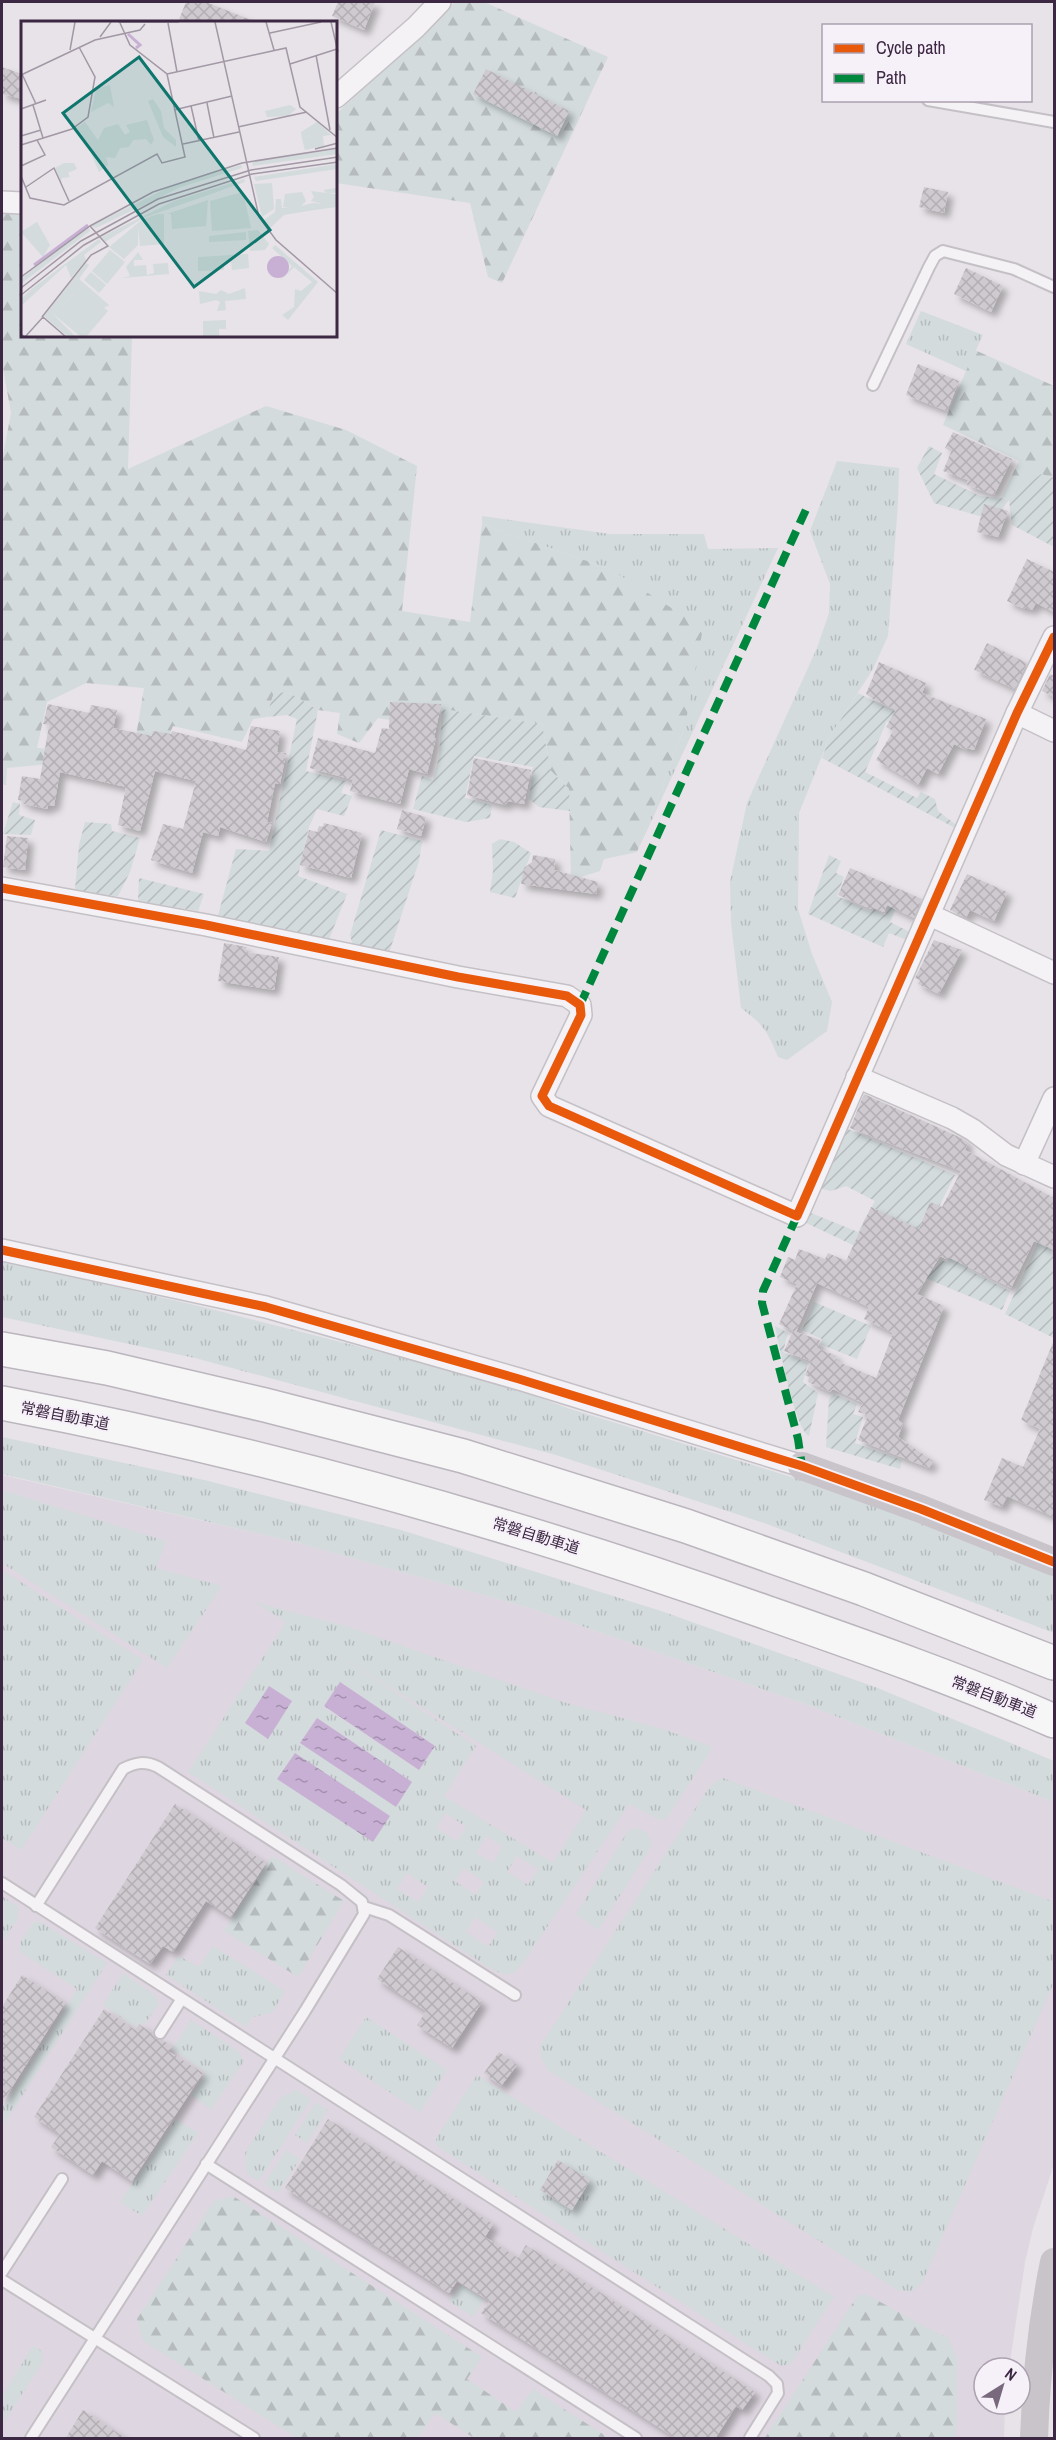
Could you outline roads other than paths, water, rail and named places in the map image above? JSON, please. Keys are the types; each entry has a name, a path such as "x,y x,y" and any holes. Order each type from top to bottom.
{"highway":[{"path":"2,1348 106,1368 463,1456 686,1526 864,1589 1054,1663"},
{"name":"常磐自動車道","path":"2,1403 95,1421 249,1457 449,1510 661,1575 849,1642 1054,1721"}],"street":[{"path":"338,95 416,27 440,2"},
{"path":"2,202 21,203"},
{"path":"2,888 206,925 458,977 567,996 580,1005 581,1015 542,1096 549,1106 797,1216 1017,713 1054,637"},
{"path":"1017,713 1054,731"},
{"path":"930,915 1054,973"},
{"path":"857,1077 952,1118 1024,1164 1054,1177"},
{"path":"1024,1164 1054,1098"},
{"path":"2,1250 266,1307 519,1379 802,1466 921,1509 1054,1562"},
{"path":"1034,2439 1042,2323 1053,2275"}],"lane":[{"path":"939,102 1054,122"},
{"path":"873,385 929,267 935,256 943,251 1014,268 1054,287"},
{"path":"31,2439 364,1914 362,1902 341,1885 147,1762 134,1763 123,1769 36,1906"},
{"path":"2,1883 769,2376 777,2384 778,2393 750,2439"},
{"path":"364,1907 389,1915 515,1995"},
{"path":"160,2033 182,2000"},
{"path":"206,2164 636,2439"},
{"path":"2,2272 62,2179"},
{"path":"2,2280 254,2439"}],"water":[{"path":"340,1682 435,1746 419,1770 324,1706"},
{"path":"269,1686 292,1701 268,1739 245,1723"},
{"path":"317,1718 412,1782 396,1807 300,1743"},
{"path":"295,1753 390,1816 373,1842 277,1779"}]}
